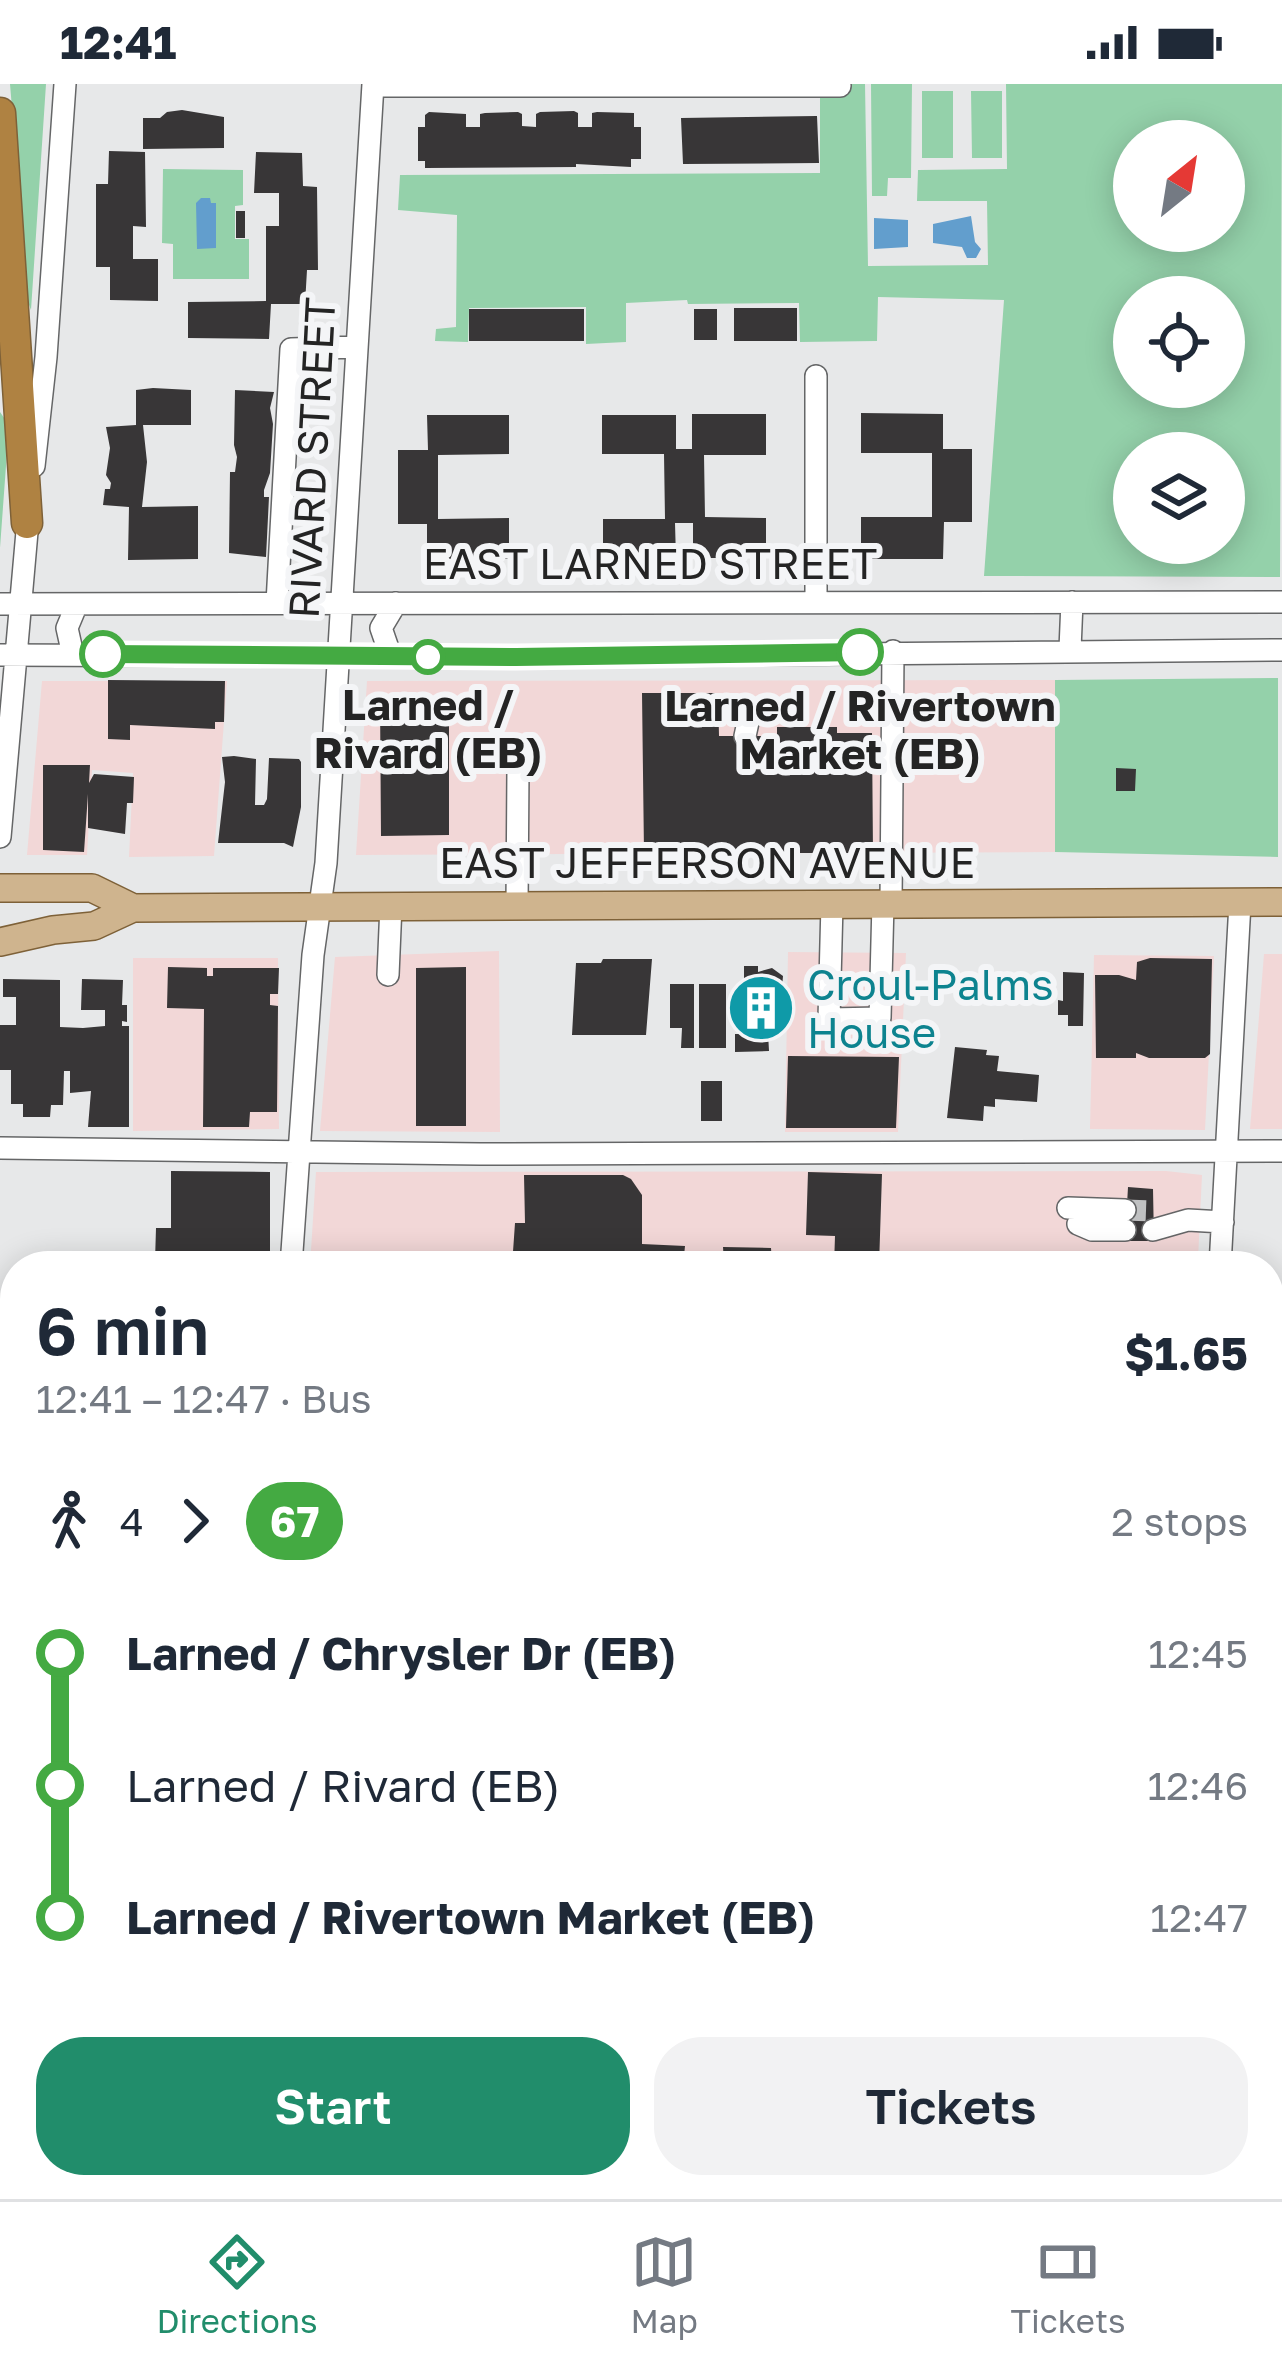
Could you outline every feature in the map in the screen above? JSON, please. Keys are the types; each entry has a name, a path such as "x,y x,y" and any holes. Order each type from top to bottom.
{"highway":[{"path":"0,113 27,523"}],"main road":[{"name":"EAST JEFFERSON AVENUE","path":"0,888 92,888 133,908"},
{"name":"EAST JEFFERSON AVENUE","path":"0,942 94,926 133,908 1282,902"}],"street":[{"path":"0,837 9,603 27,523 46,357 65,84"},
{"path":"373,85 840,86"},
{"name":"RIVARD STREET","path":"292,1251 326,862 373,85"},
{"path":"277,603 291,349 357,347"},
{"path":"816,376 816,602"},
{"path":"1070,649 1072,602"},
{"name":"EAST LARNED STREET","path":"9,603 1282,602"},
{"path":"391,656 381,628 396,603"},
{"path":"74,655 67,628 77,604"},
{"path":"9,655 1282,650"},
{"path":"832,904 829,1019 880,1018 893,652"},
{"path":"745,736 750,713"},
{"path":"517,905 518,768"},
{"path":"1221,1251 1240,902"},
{"path":"388,975 391,905"},
{"path":"0,1148 480,1154 1282,1151"},
{"path":"1073,1216 1092,1231 1125,1220"},
{"path":"1154,1221 1223,1218"}],"shaded area":[{"path":"1055,680 1055,852 356,855 367,681"},
{"path":"42,681 227,681 214,856 129,857 133,773 92,770 87,855 27,855"},
{"path":"499,951 500,1132 320,1131 335,957"},
{"path":"788,952 906,953 898,1132 785,1132"},
{"path":"1264,954 1282,954 1282,1129 1250,1129"},
{"path":"1094,955 1214,956 1205,1130 1090,1129"},
{"path":"133,958 278,958 279,1129 133,1131"},
{"path":"1166,1171 1202,1175 1198,1251 311,1251 316,1172"}],"green space":[{"path":"10,84 46,84 31,310 28,302"},
{"path":"846,84 865,84 868,266 988,265 987,201 917,201 918,170 1007,169 1006,84 1282,84 1280,577 984,576 1004,300 878,297 877,341 800,342 799,303 688,304 687,300 626,303 626,342 586,344 586,307 469,308 468,342 435,341 436,329 456,327 457,215 398,210 400,175 820,173 820,98 841,96"},
{"path":"871,84 912,84 911,178 888,178 887,196 872,196"},
{"path":"922,91 953,91 953,158 922,158"},
{"path":"971,91 1002,91 1002,158 972,158"},
{"path":"163,169 243,170 243,205 235,206 235,239 249,239 249,279 173,279 173,244 162,243"},
{"path":"0,412 9,425 0,548"},
{"path":"1278,678 1278,857 1055,852 1055,680"}],"water":[{"path":"201,198 216,203 216,248 197,249 196,203"},
{"path":"971,216 975,242 981,249 976,258 967,258 962,247 933,243 933,224"},
{"path":"874,218 908,220 908,247 874,249"}],"building":[{"path":"182,110 224,117 224,148 143,149 143,118"},
{"path":"574,111 578,127 592,127 592,113 634,113 634,127 641,127 641,159 631,159 631,167 425,168 425,161 418,161 418,127 425,127 429,112 466,114 466,127 480,127 480,114 518,112 522,126 536,127 540,112"},
{"path":"817,116 819,163 683,164 681,118"},
{"path":"109,151 145,152 146,227 133,226 133,259 158,259 158,301 110,300 110,267 96,267 96,184 108,184"},
{"path":"256,152 302,153 303,186 317,187 318,270 307,270 305,304 271,304 269,339 188,338 188,302 266,301 266,226 279,226 279,193 254,193"},
{"path":"236,211 245,211 245,238 236,238"},
{"path":"734,308 797,308 797,341 734,341"},
{"path":"469,309 584,309 584,341 469,341"},
{"path":"694,309 717,309 717,340 694,340"},
{"path":"136,390 191,390 191,425 143,425 147,462 142,507 198,506 198,559 128,560 129,507 103,505 111,483 106,475 110,448 106,427 136,425"},
{"path":"235,390 274,392 270,473 264,490 264,497 269,497 266,557 229,553 230,472 235,472 237,457"},
{"path":"861,413 943,414 943,449 972,449 972,522 944,522 943,559 861,559 861,517 932,517 932,453 861,453"},
{"path":"692,414 766,414 766,455 704,455 705,517 766,518 766,558 693,558 693,523 675,523 676,559 603,559 603,519 665,519 664,454 602,454 602,415 676,415 676,449 692,449"},
{"path":"427,415 509,415 509,454 438,455 438,519 509,518 509,559 427,559 427,524 398,524 398,450 428,450"},
{"path":"108,680 225,681 224,722 215,722 215,729 130,725 130,740 108,739"},
{"path":"642,693 718,693 719,736 777,736 777,727 837,727 837,733 872,733 873,853 644,853"},
{"path":"380,698 449,698 449,835 381,836"},
{"path":"222,757 256,759 255,805 264,805 267,799 269,758 301,762 301,807 293,847 218,843 225,782"},
{"path":"43,765 90,765 89,783 94,774 134,777 125,834 88,828 88,794 84,852 43,850"},
{"path":"1116,768 1136,769 1135,791 1116,791"},
{"path":"603,959 652,959 646,1035 572,1035 576,963 601,963"},
{"path":"1212,959 1210,1054 1205,1058 1149,1058 1136,1053 1136,1058 1096,1058 1095,975 1136,980 1137,962"},
{"name":"Croul-Palms House","path":"744,966 758,966 758,972 772,968 783,976 780,1011 785,1011 785,1023 780,1023 781,1034 768,1033 769,1051 735,1052 735,1034 742,1034 742,1004 735,1005 735,989 744,989"},
{"path":"168,967 207,968 207,976 213,976 213,968 279,968 278,994 270,994 270,1005 278,1006 277,1112 250,1112 249,1127 203,1127 204,1009 167,1008"},
{"path":"466,967 466,1126 416,1126 416,968"},
{"path":"1063,972 1084,973 1083,1026 1068,1026 1068,1015 1058,1015"},
{"path":"3,979 60,980 60,1027 83,1028 105,1026 105,1010 81,1010 82,979 123,980 127,1022 122,1021 122,1026 129,1026 129,1127 88,1127 91,1091 70,1093 70,1071 64,1071 63,1105 51,1105 50,1117 23,1117 23,1104 11,1104 11,1070 0,1070 0,1025 16,1025 16,997 3,997"},
{"path":"670,984 694,984 694,1048 681,1048 682,1028 670,1028"},
{"path":"699,984 726,984 726,1048 699,1048"},
{"path":"955,1047 999,1056 997,1071 1039,1075 1037,1102 995,1099 995,1107 984,1106 983,1121 947,1118"},
{"path":"788,1056 899,1057 896,1128 786,1128"},
{"path":"701,1081 722,1081 722,1121 701,1121"},
{"path":"171,1171 270,1172 270,1251 155,1251 156,1228 171,1228"},
{"path":"808,1172 882,1174 879,1251 834,1251 835,1236 806,1235"},
{"path":"524,1175 623,1175 642,1195 642,1244 685,1246 684,1251 513,1251 515,1223 525,1223"},
{"path":"1128,1187 1153,1189 1154,1241 1125,1241"},
{"path":"723,1247 771,1251 723,1251"}],"tunnel":[{"path":"1125,1210 1153,1211"}],"bus line":[{"name":"67","path":"103,654 516,657 860,652"}],"place":[{"name":"Larned / Rivertown Market (EB)","path":"860,652"},
{"name":"Larned / Rivard (EB)","path":"428,657"},
{"name":"Croul-Palms House","path":"761,1008"}]}
